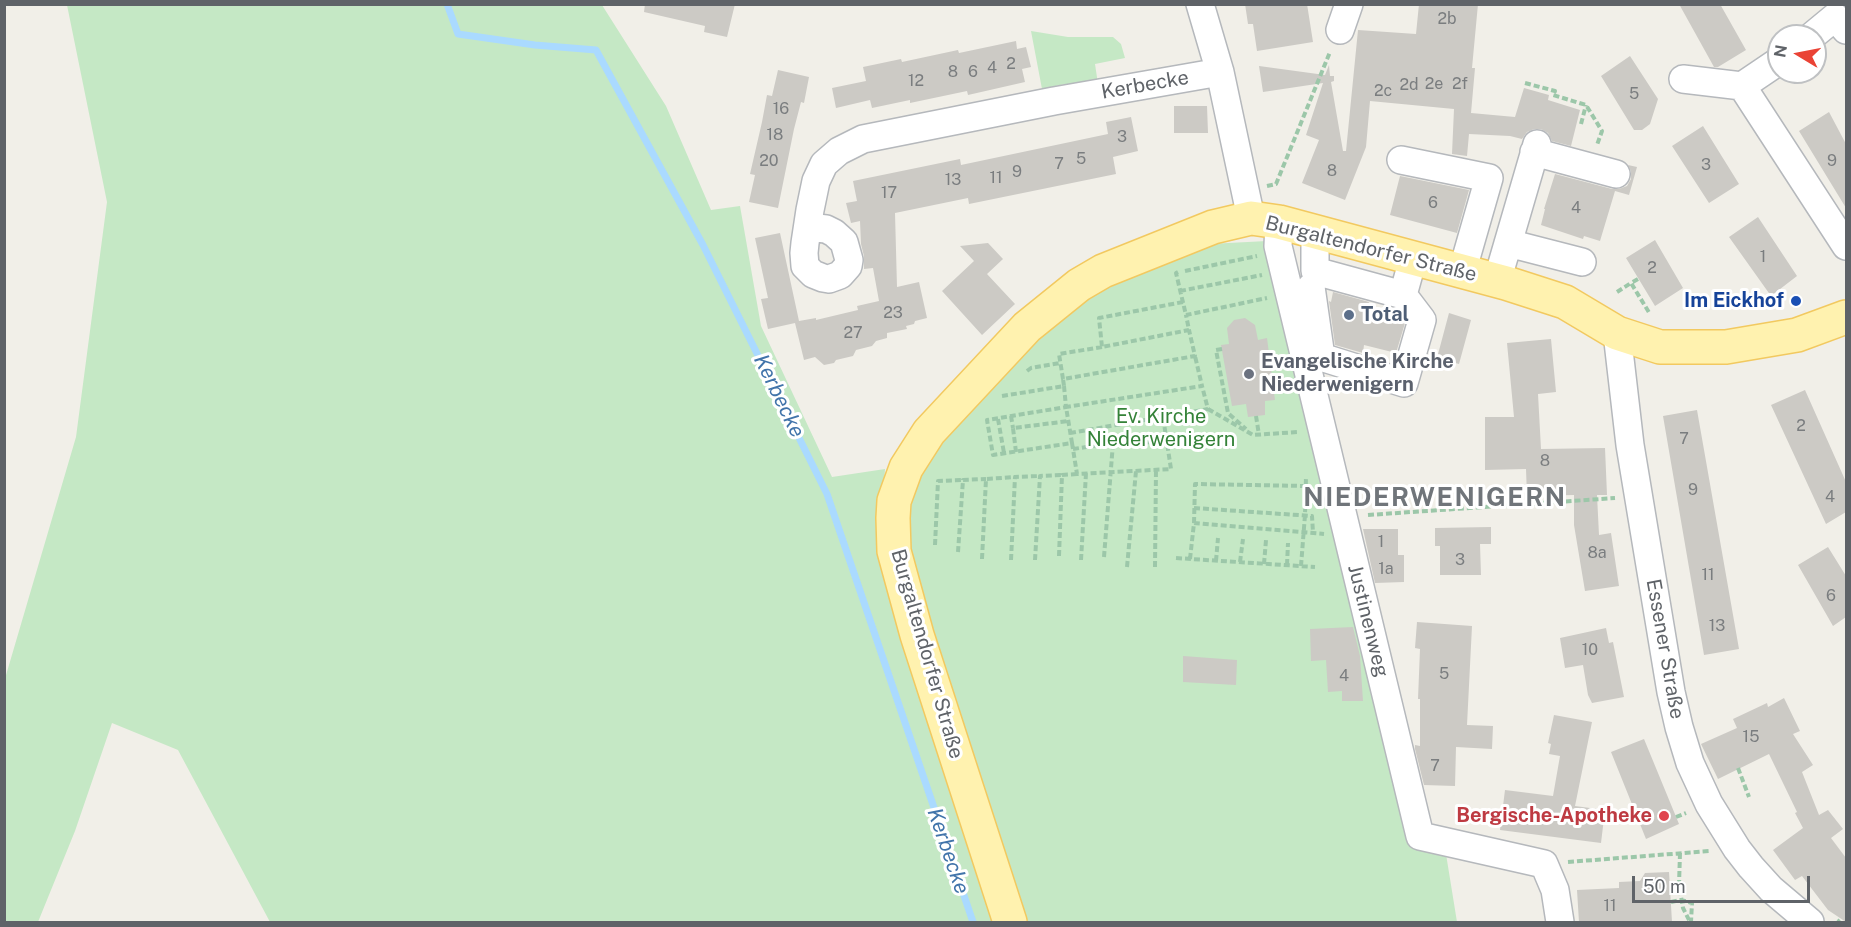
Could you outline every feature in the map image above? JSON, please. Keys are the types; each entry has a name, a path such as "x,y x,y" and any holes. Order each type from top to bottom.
{"main road":[{"name":"Burgaltendorfer Straße","path":"1011,922 918,635 894,550 894,501 906,468 918,448 943,416 1027,327 1079,285 1103,272 1259,210 1315,232 1497,281 1565,302 1617,333 1659,346 1726,347 1797,334 1846,317"}],"street":[{"name":"Justinenweg","path":"1200,4 1259,210 1278,246 1420,836 1544,864"},
{"path":"1340,30 1349,4"},
{"path":"1683,80 1742,86 1767,69"},
{"name":"Kerbecke","path":"808,227 819,171 839,150 863,139 1054,101 1220,72"},
{"path":"1742,86 1846,246"},
{"path":"1497,281 1535,148 1616,174"},
{"path":"1401,159 1489,178 1462,272"},
{"path":"1315,232 1313,279 1321,357 1404,382 1422,320 1403,295"},
{"path":"1508,243 1582,262"},
{"path":"1313,279 1399,311 1413,259"},
{"name":"Essener Straße","path":"1617,333 1630,445 1671,692 1690,763 1709,804 1737,849 1751,867 1810,922"},
{"path":"1544,864 1555,890 1560,922"}],"path":[{"path":"1259,210 1276,184 1340,30"},
{"path":"1525,83 1555,91 1551,97 1586,105 1602,131 1598,142"},
{"path":"1581,124 1586,105"},
{"path":"1208,409 1176,273 1266,254"},
{"path":"1180,291 1271,273"},
{"path":"1617,292 1638,279"},
{"path":"1631,283 1655,322 1659,346"},
{"path":"1185,315 1276,296"},
{"path":"1102,346 1099,318 1183,302"},
{"path":"1077,474 1059,354 1189,330"},
{"path":"1222,349 1216,350 1228,413 1256,435"},
{"path":"1063,379 1195,356"},
{"path":"1024,374 1030,368 1060,363"},
{"path":"1002,396 1064,386"},
{"path":"1167,442 1072,446 993,455 987,420 1202,386"},
{"path":"1070,433 1208,409 1256,435 1322,430"},
{"path":"1011,416 1016,452"},
{"path":"1256,416 1256,435"},
{"path":"935,545 938,482 1171,469 1163,417"},
{"path":"998,418 1004,453"},
{"path":"1013,428 1069,421"},
{"path":"1104,557 1113,443"},
{"path":"1155,567 1156,470"},
{"path":"1127,567 1136,471"},
{"path":"1081,560 1086,473"},
{"path":"1059,556 1062,475"},
{"path":"1301,566 1305,475"},
{"path":"1035,560 1040,476"},
{"path":"1011,560 1015,477"},
{"path":"982,559 986,479"},
{"path":"958,552 963,480"},
{"path":"1190,560 1196,484 1306,486"},
{"path":"1194,523 1313,533 1346,527 1638,496"},
{"path":"1194,508 1312,516 1313,533"},
{"path":"1216,561 1218,538"},
{"path":"1240,562 1243,538"},
{"path":"1264,564 1266,540"},
{"path":"1287,565 1288,543"},
{"path":"1176,558 1315,567"},
{"path":"1738,768 1749,797"},
{"path":"1544,864 1737,849"},
{"path":"1680,853 1681,900 1691,922"},
{"path":"1671,902 1681,900 1692,903 1691,922"},
{"path":"1678,913 1683,908"}],"green space":[{"path":"67,5 602,5 666,106 711,210 740,206 761,326 832,477 885,469 880,552 992,922 270,922 178,750 112,723 75,831 38,922 5,922 4,682 76,437 107,202"},
{"path":"1031,31 1068,37 1113,37 1121,44 1125,58 1095,64 1098,84 1067,90 1065,84 1042,89"},
{"name":"Ev. Kirche Niederwenigern","path":"1267,241 1411,844 1446,854 1457,922 1024,922 908,559 905,533 911,504 921,475 952,426 1024,353 1090,296 1209,244"}],"building":[{"path":"645,4 735,4 727,37 704,32 705,26 644,12"},
{"path":"1245,4 1307,4 1313,42 1257,51 1253,24 1248,24"},
{"path":"1419,4 1478,4 1472,68 1475,68 1471,113 1515,117 1524,88 1549,95 1548,100 1580,110 1571,146 1552,141 1548,133 1541,129 1534,129 1527,132 1522,139 1510,136 1469,134 1467,156 1452,154 1454,109 1370,101 1366,147 1345,200 1302,183 1319,140 1306,135 1323,83 1263,92 1259,66 1325,75 1329,65 1330,76 1334,76 1334,81 1331,82 1343,151 1346,151 1358,30 1416,34"},
{"path":"1679,4 1720,4 1746,50 1718,67 1714,67"},
{"path":"1016,41 1017,49 1026,47 1031,67 1022,69 1025,82 968,95 967,91 910,103 910,100 872,108 870,100 836,108 832,88 866,81 863,67 901,59 902,62 958,50 959,53"},
{"path":"1630,56 1658,99 1650,124 1642,130 1634,130 1601,76"},
{"path":"778,70 809,77 804,103 801,102 794,129 778,208 749,202 755,175 750,174 767,95 772,96"},
{"path":"1174,106 1207,106 1208,133 1174,133"},
{"path":"1829,112 1846,144 1846,208 1799,131"},
{"path":"1131,117 1138,151 1113,157 1116,174 969,204 968,198 895,213 897,287 919,282 927,318 915,321 914,324 906,326 907,329 887,333 887,338 876,341 872,346 856,350 853,356 824,365 815,357 804,360 795,323 768,329 761,299 768,298 755,238 780,233 799,321 816,318 816,320 858,310 857,306 879,301 873,268 864,269 860,221 851,223 846,203 857,201 853,181 960,159 961,165 1108,134 1106,122"},
{"path":"1703,126 1739,184 1709,203 1672,146"},
{"path":"1628,165 1637,167 1629,195 1615,191 1600,241 1584,236 1583,239 1541,225 1555,174 1619,189 1627,186 1631,179"},
{"path":"1400,176 1469,190 1457,233 1390,215"},
{"path":"1758,217 1797,276 1771,296 1729,237"},
{"path":"1655,240 1683,288 1655,306 1626,258"},
{"path":"988,243 1003,259 987,274 1015,304 982,335 942,291 974,261 960,246"},
{"path":"1333,292 1369,302 1367,308 1400,317 1405,323 1396,353 1364,345 1363,353 1335,345 1329,301 1331,302"},
{"path":"1449,313 1471,320 1459,364 1437,358"},
{"name":"Evangelische Kirche Niederwenigern","path":"1245,318 1255,325 1258,340 1267,338 1275,400 1265,401 1265,415 1248,417 1246,404 1232,406 1221,345 1229,344 1227,328 1234,320"},
{"path":"1551,339 1556,392 1538,394 1541,449 1605,448 1607,495 1597,495 1599,535 1611,533 1619,586 1585,591 1574,525 1574,495 1527,496 1526,469 1485,470 1485,417 1514,417 1507,343"},
{"path":"1805,390 1846,482 1846,512 1826,524 1771,405"},
{"path":"1697,410 1739,649 1704,655 1663,416"},
{"path":"1491,527 1491,544 1480,544 1481,575 1440,575 1440,546 1435,546 1435,528"},
{"path":"1363,529 1398,529 1398,555 1404,555 1404,582 1375,583"},
{"path":"1828,547 1846,576 1846,617 1833,626 1798,565"},
{"path":"1417,622 1472,626 1467,725 1493,726 1492,749 1456,747 1455,786 1424,785 1415,749 1415,745 1420,746 1420,699 1418,699 1420,649 1415,648"},
{"path":"1353,627 1360,656 1363,701 1342,701 1342,691 1328,692 1326,660 1311,661 1310,629"},
{"path":"1606,628 1609,643 1613,642 1624,697 1592,703 1588,695 1583,665 1565,668 1560,638"},
{"path":"1183,656 1237,660 1236,685 1183,682"},
{"path":"1784,698 1800,731 1793,734 1813,765 1802,772 1819,815 1828,810 1843,829 1831,838 1846,858 1846,922 1828,910 1802,876 1795,880 1773,850 1803,828 1769,754 1718,779 1701,744 1737,728 1733,719 1767,703 1768,707"},
{"path":"1554,715 1592,722 1575,806 1605,810 1601,843 1500,830 1505,790 1553,796 1560,756 1549,754 1551,744 1548,743"},
{"path":"1644,739 1679,824 1646,839 1611,752"},
{"path":"1669,872 1672,922 1579,922 1577,890 1619,888 1619,882 1640,881 1645,873"}],"waterway":[{"name":"Kerbecke","path":"447,4 458,34 535,45 596,50 703,245 827,494 973,922"}],"place":[{"name":"Im Eickhof","path":"1796,301"},
{"name":"Total","path":"1349,315"},
{"name":"Evangelische Kirche Niederwenigern","path":"1249,374"},
{"name":"Bergische-Apotheke","path":"1664,816"}],"district":[{"name":"NIEDERWENIGERN","path":"1435,498"}]}
